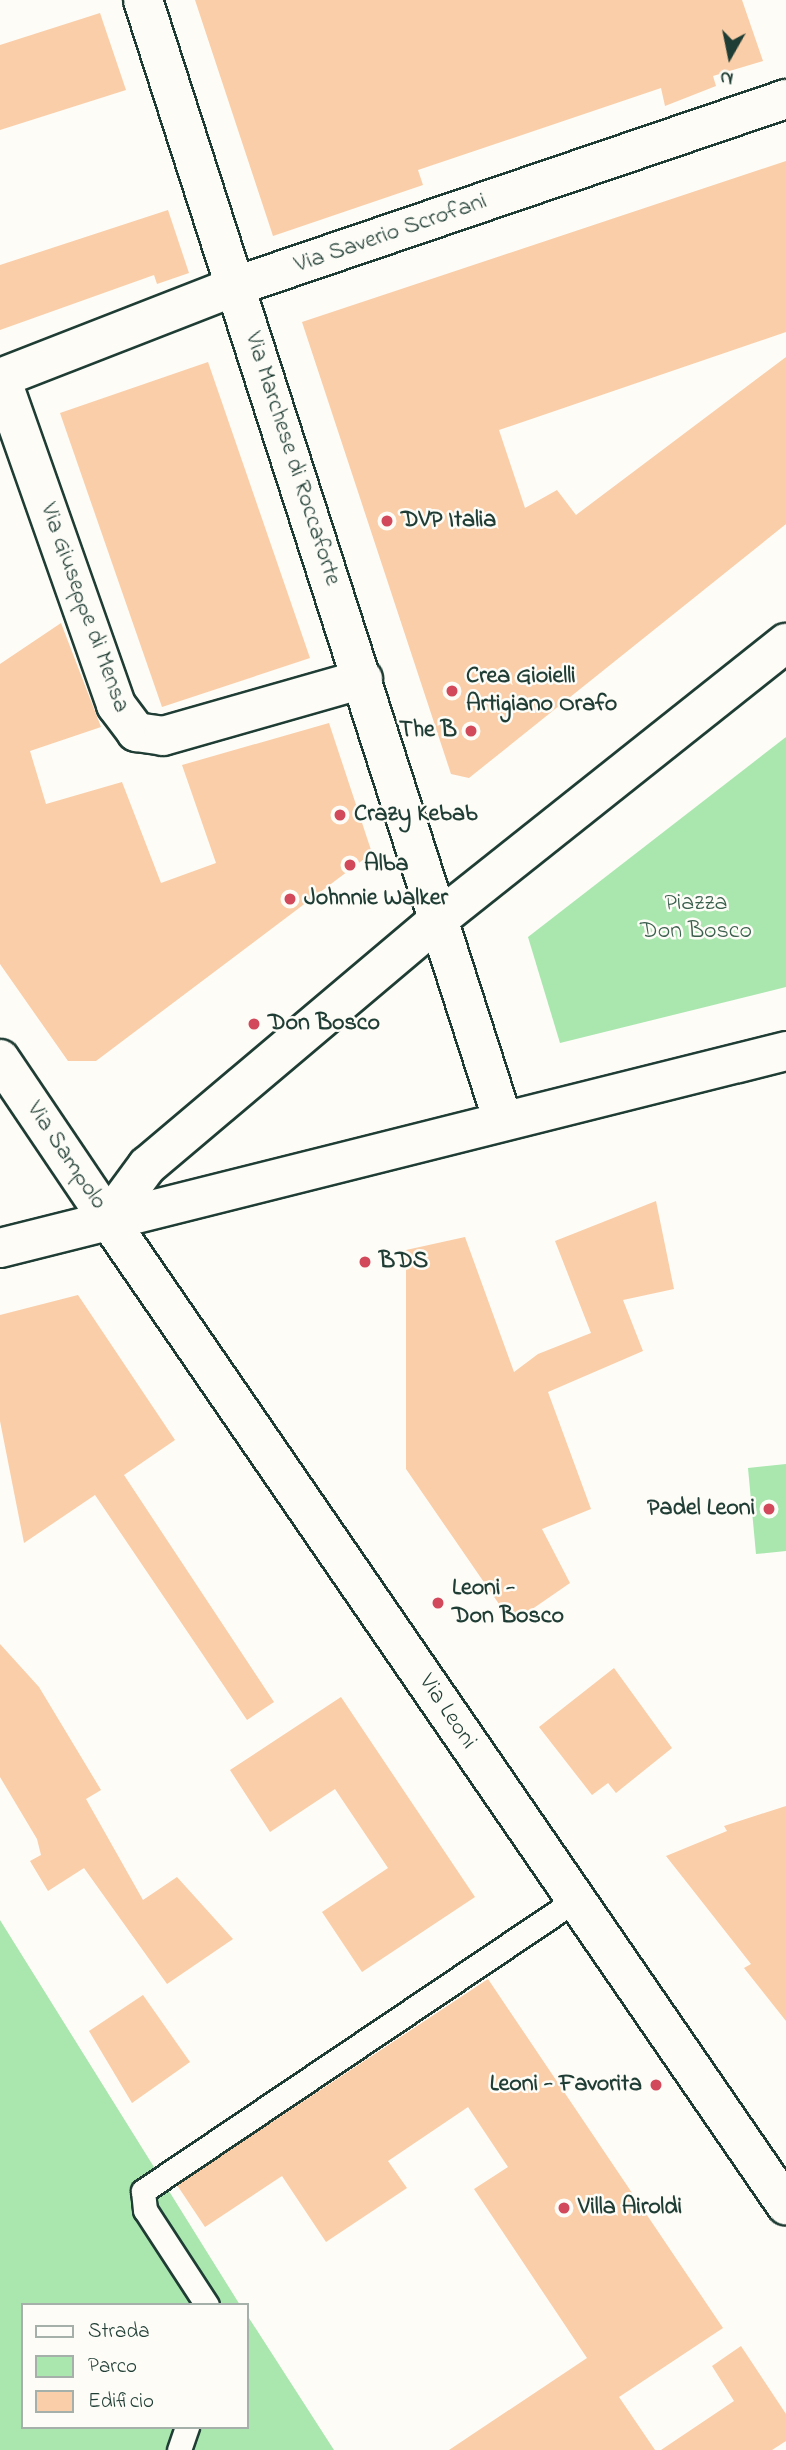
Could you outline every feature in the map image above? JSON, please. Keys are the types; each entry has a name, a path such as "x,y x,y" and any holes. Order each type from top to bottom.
{"street":[{"name":"Via Marchese di Roccaforte","path":"142,0 440,918"},
{"name":"Via Saverio Scrofani","path":"1,378 236,286 786,99"},
{"name":"Via Giuseppe di Mensa","path":"1,378 116,705 136,732 163,736 363,679"},
{"path":"108,1219 147,1166 440,918 786,643"},
{"path":"440,918 502,1118"},
{"path":"0,1248 502,1118 786,1051"},
{"name":"Via Sampolo","path":"0,1059 108,1219"},
{"name":"Via Leoni","path":"108,1219 786,2205"}],"lane":[{"path":"206,2303 145,2210 143,2191 575,1900"},
{"path":"179,2450 186,2429"}],"green space":[{"name":"Piazza Don Bosco","path":"786,737 786,987 560,1043 528,937"},
{"name":"Padel Leoni","path":"786,1464 786,1551 756,1554 748,1468"},
{"path":"0,1920 239,2303 21,2303 21,2429 248,2429 248,2317 334,2450 0,2450"}],"building":[{"path":"195,0 742,0 763,61 713,76 716,86 665,106 661,88 418,170 423,185 273,236"},
{"path":"100,13 126,90 0,130 0,45"},
{"path":"786,161 786,332 499,430 525,508 557,490 576,515 786,357 786,524 469,778 451,774 302,322"},
{"path":"168,210 189,273 157,284 154,275 0,330 0,265"},
{"path":"208,362 310,658 162,707 60,413"},
{"path":"61,623 101,727 30,751 46,804 122,782 161,883 216,863 182,765 329,723 372,853 96,1061 68,1061 0,964 0,664"},
{"path":"656,1201 674,1289 623,1300 643,1351 548,1392 591,1509 542,1529 570,1583 512,1623 406,1469 406,1250 465,1237 514,1372 538,1354 591,1333 555,1241"},
{"path":"78,1295 175,1440 124,1475 274,1702 247,1720 95,1495 24,1543 0,1421 0,1315"},
{"path":"0,1644 39,1687 101,1790 86,1799 143,1900 177,1877 233,1939 167,1984 84,1868 48,1891 30,1861 41,1855 37,1839 0,1777"},
{"path":"614,1668 672,1748 616,1793 608,1783 592,1795 539,1727"},
{"path":"341,1697 475,1897 362,1972 322,1912 388,1868 335,1789 270,1832 230,1770"},
{"path":"786,1806 786,2021 744,1968 751,1964 666,1856 727,1831 724,1826"},
{"name":"Villa Airoldi","path":"488,1979 723,2328 619,2397 655,2450 449,2450 587,2358 474,2189 508,2167 468,2107 388,2161 407,2188 326,2242 282,2176 205,2227 177,2185"},
{"path":"143,1995 190,2062 132,2103 89,2031"},
{"path":"741,2346 786,2414 786,2441 772,2450 661,2450 734,2401 712,2366"}],"place":[{"name":"DVP Italia","path":"387,521"},
{"name":"Crea Gioielli Artigiano Orafo","path":"452,691"},
{"name":"The B","path":"471,731"},
{"name":"Crazy Kebab","path":"340,815"},
{"name":"Alba","path":"350,865"},
{"name":"Johnnie Walker","path":"290,899"},
{"name":"Don Bosco","path":"254,1024"},
{"name":"BDS","path":"365,1262"},
{"name":"Padel Leoni","path":"769,1509"},
{"name":"Leoni - Don Bosco","path":"438,1603"},
{"name":"Leoni - Favorita","path":"656,2085"},
{"name":"Villa Airoldi","path":"564,2208"}]}
